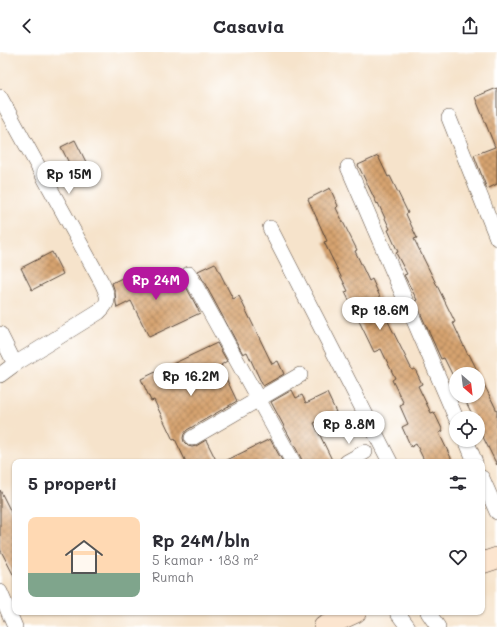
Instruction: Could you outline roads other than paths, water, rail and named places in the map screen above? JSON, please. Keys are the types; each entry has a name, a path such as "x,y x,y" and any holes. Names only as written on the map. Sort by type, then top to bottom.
{"street":[{"path":"0,97 108,296 106,305 99,312 15,364 0,376"},
{"path":"449,118 497,238"},
{"path":"348,167 453,411"},
{"path":"270,228 388,459"},
{"path":"189,274 291,459"},
{"path":"0,334 15,364"},
{"path":"192,438 300,375"},
{"path":"469,447 474,459"},
{"path":"352,459 365,452"},
{"path":"485,485 497,512"},
{"path":"485,562 497,558"},
{"path":"0,592 15,627"},
{"path":"324,627 350,615"},
{"path":"399,615 408,627"},
{"path":"430,615 438,627"}]}
